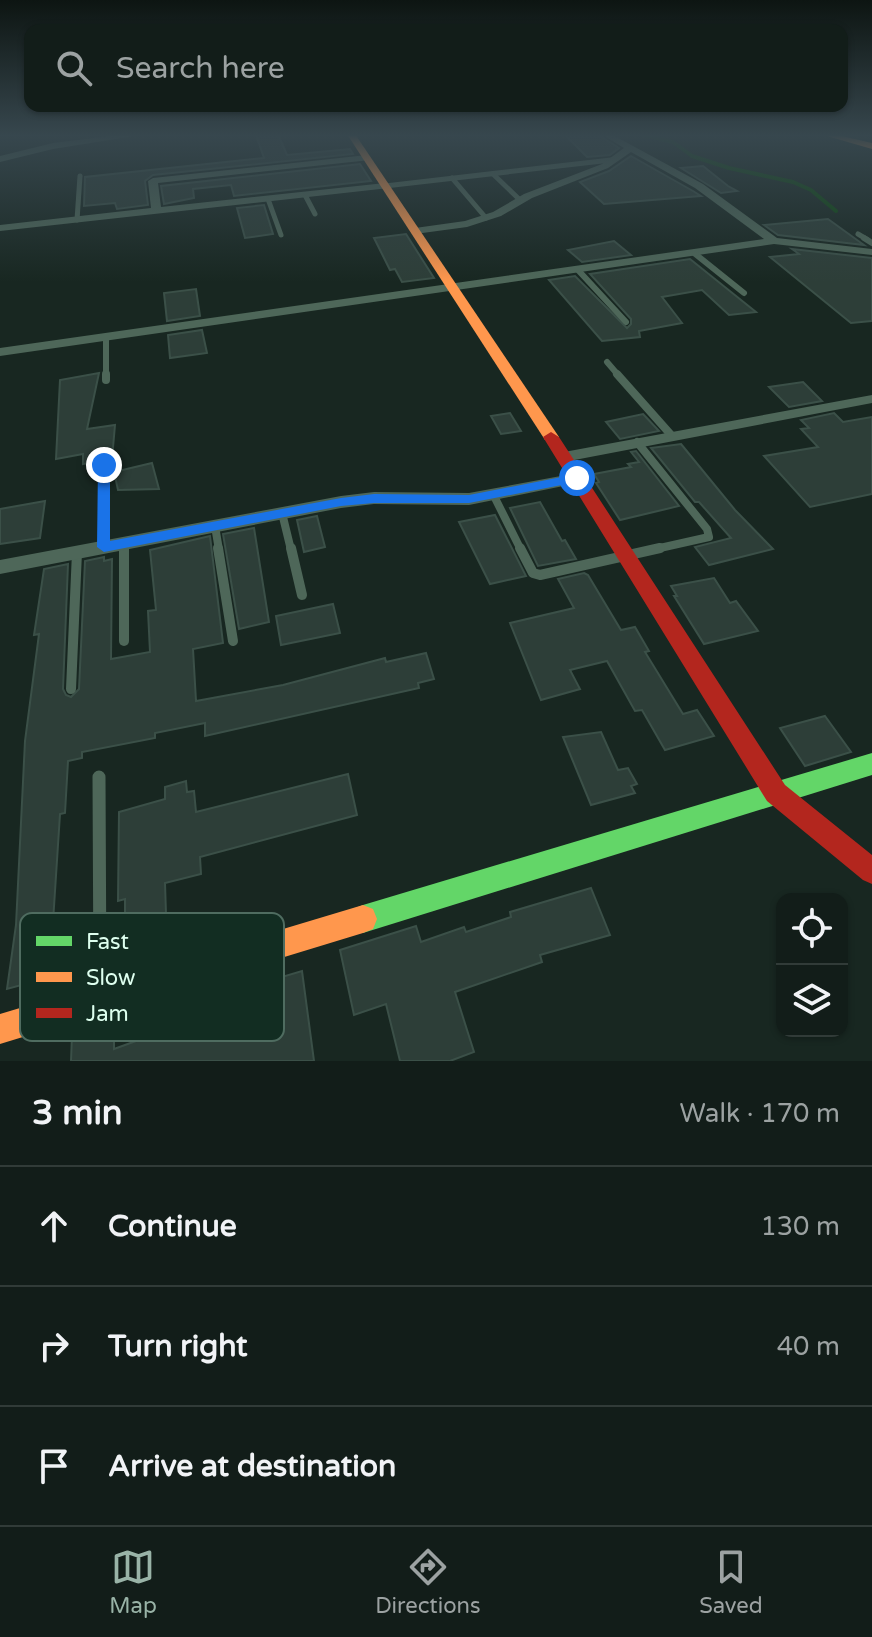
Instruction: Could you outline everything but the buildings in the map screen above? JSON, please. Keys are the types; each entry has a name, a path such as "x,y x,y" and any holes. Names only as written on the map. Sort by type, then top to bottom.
{"street":[{"path":"153,184 156,211"},
{"path":"415,231 467,224 486,218 558,184"},
{"path":"695,184 774,241"},
{"path":"0,228 385,186 564,457 776,793 872,871"},
{"path":"0,352 774,241 872,252"},
{"path":"564,457 872,399"},
{"path":"0,567 374,498 445,500 577,478"},
{"path":"284,942 872,764"},
{"path":"0,1029 20,1023"}],"lane":[{"path":"77,220 79,184"},
{"path":"385,186 406,184"},
{"path":"457,184 486,218"},
{"path":"503,184 520,200"},
{"path":"305,195 315,214"},
{"path":"268,199 281,235"},
{"path":"858,234 872,243"},
{"path":"694,253 744,293"},
{"path":"578,270 626,322"},
{"path":"106,338 106,380"},
{"path":"607,362 672,436"},
{"path":"493,494 533,573 540,575 709,537 707,529 637,442"},
{"path":"104,465 104,547"},
{"path":"282,513 302,595"},
{"path":"215,526 233,641"},
{"path":"124,543 124,641"},
{"path":"71,689 77,552"},
{"path":"99,777 100,913"}],"waterway":[{"path":"796,184 811,190 836,211"}],"traffic: fast":[{"path":"363,919 872,764"}],"traffic: slow":[{"path":"384,184 551,437"},
{"path":"284,943 363,919"},
{"path":"0,1029 20,1023"}],"traffic: jam":[{"path":"551,437 776,793 872,871"}],"route":[{"path":"104,465 104,547 341,502 374,498 469,499 577,478"}]}
